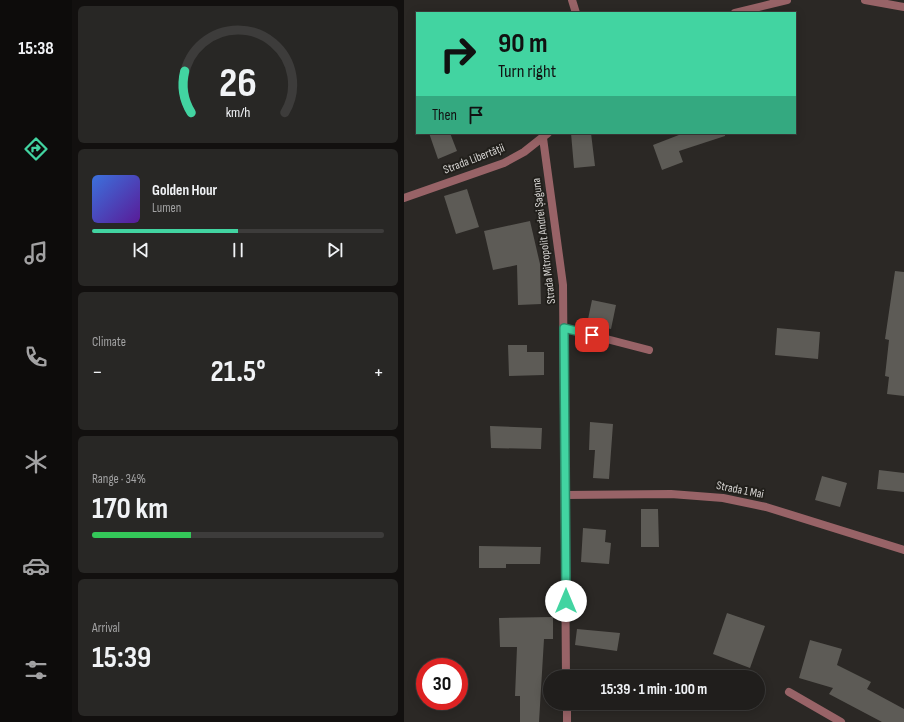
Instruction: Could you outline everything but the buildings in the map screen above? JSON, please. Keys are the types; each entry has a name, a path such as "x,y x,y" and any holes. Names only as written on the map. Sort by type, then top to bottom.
{"street":[{"path":"572,0 576,12"},
{"path":"738,12 787,0"},
{"path":"865,0 904,7"},
{"name":"Strada Libertății","path":"404,198 504,162 524,152 546,135"},
{"name":"Strada Mitropolit Andrei Șaguna","path":"546,135 563,286 566,670"},
{"path":"564,328 649,350"},
{"name":"Strada 1 Mai","path":"565,495 671,494 723,498 766,507 904,550"},
{"path":"789,692 841,722"},
{"path":"567,710 567,722"}],"route":[{"path":"566,601 564,328 592,335"}]}
